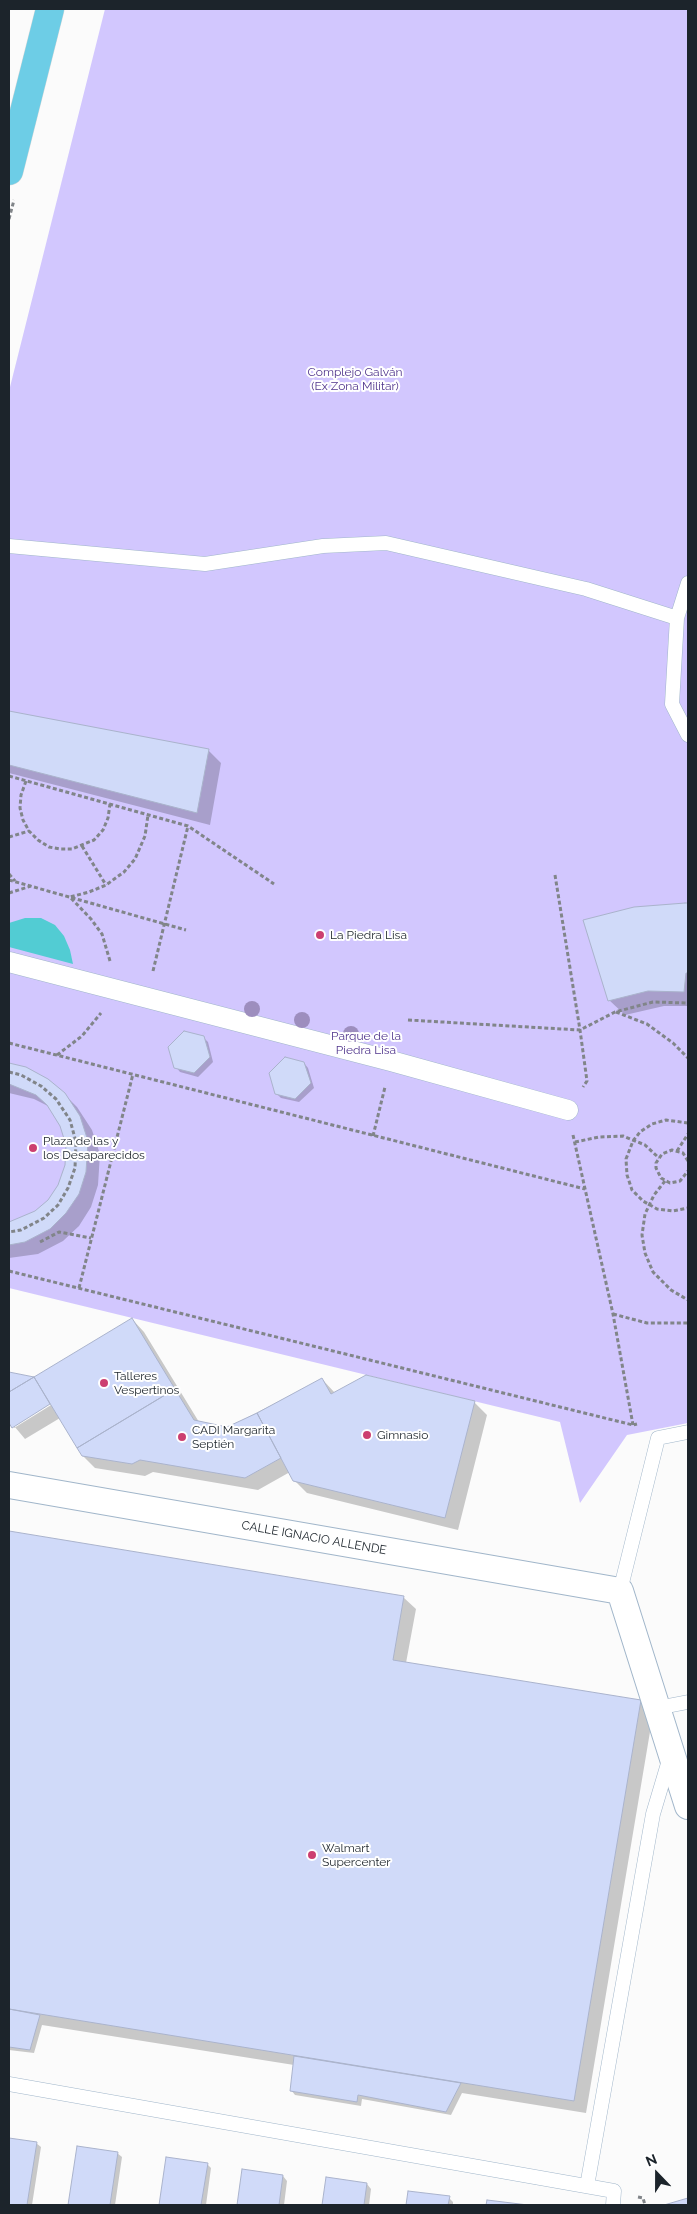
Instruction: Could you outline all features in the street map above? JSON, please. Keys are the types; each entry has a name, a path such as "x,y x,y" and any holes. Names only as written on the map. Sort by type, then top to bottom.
{"main road":[{"path":"9,171 50,9"}],"street":[{"path":"9,962 391,1061 568,1110"},
{"name":"CALLE IGNACIO ALLENDE","path":"9,1485 620,1591"},
{"path":"620,1591 688,1806"}],"lane":[{"path":"9,546 205,564 323,546 386,543 586,589 677,618"},
{"path":"688,583 677,618 672,704 688,735"},
{"path":"620,1591 658,1438 688,1432"},
{"path":"657,1708 688,1702"},
{"path":"587,2186 653,1814 671,1752"},
{"path":"9,2084 614,2191 613,2205"}],"path":[{"path":"9,776 188,826 274,884"},
{"path":"26,781 20,808 23,820 28,831 38,840 49,846 60,849 82,846 94,840 103,830 108,818 110,804"},
{"path":"70,897 106,885 124,872 135,859 145,836 148,814"},
{"path":"147,999 188,826"},
{"path":"9,838 28,831"},
{"path":"82,846 106,885"},
{"path":"9,874 15,882"},
{"path":"554,875 587,1081 568,1110 613,1314 633,1425"},
{"path":"9,880 186,930"},
{"path":"9,893 32,886"},
{"path":"408,1020 580,1030 615,1012 653,1002 688,1003"},
{"path":"615,1012 647,1024 674,1043 688,1058"},
{"path":"9,1043 585,1189"},
{"path":"373,1136 391,1061"},
{"path":"9,1072 41,1086 56,1099 70,1120 76,1142 75,1168 68,1188 58,1205 44,1218 21,1230 9,1232"},
{"path":"79,1288 133,1074"},
{"path":"688,1123 666,1120 652,1124 640,1132 633,1141 626,1159 627,1175 632,1190 643,1201 657,1209 673,1211 688,1208"},
{"path":"678,1151 688,1134"},
{"path":"575,1142 599,1136 623,1136 645,1145 659,1158"},
{"path":"688,1161 683,1153 667,1151 659,1158 656,1168 665,1181 675,1183 684,1178 688,1173"},
{"path":"665,1181 654,1195 645,1214 642,1235 645,1253 653,1272 671,1290 688,1300"},
{"path":"40,1242 59,1232 91,1238"},
{"path":"9,1271 633,1425 642,1432 658,1438"},
{"path":"613,1314 647,1323 688,1323"}],"green space":[{"path":"105,9 688,9 688,1423 627,1435 580,1503 560,1422 9,1288 9,391"}],"water":[{"path":"25,918 41,918 55,925 64,936 73,964 9,947 9,923"}],"building":[{"path":"9,711 209,749 197,813 9,765"},
{"path":"688,903 688,973 686,973 684,992 648,991 608,1001 583,920 634,907"},
{"path":"184,1031 204,1036 210,1057 194,1073 174,1068 168,1047"},
{"path":"285,1057 304,1062 311,1083 295,1099 275,1094 269,1073"},
{"path":"9,1063 26,1067 48,1079 65,1093 80,1116 88,1141 86,1172 79,1194 66,1213 50,1229 25,1242 9,1245 9,1222 35,1211 48,1200 58,1185 65,1165 66,1145 60,1126 47,1105 36,1095 9,1084"},
{"name":"Talleres Vespertinos","path":"132,1318 175,1389 77,1448 34,1377"},
{"path":"9,1372 34,1377 9,1392"},
{"name":"Gimnasio","path":"366,1375 475,1401 445,1518 293,1481 257,1413 322,1378 331,1394"},
{"path":"34,1377 50,1404 12,1428 9,1423 9,1392"},
{"name":"CADI Margarita Septién","path":"175,1389 194,1420 227,1427 257,1413 281,1458 245,1478 140,1460 132,1464 82,1456 77,1448"},
{"name":"Walmart Supercenter","path":"9,1531 404,1596 393,1660 641,1700 574,2101 9,2009"},
{"path":"9,2009 40,2015 30,2050 9,2047"},
{"path":"294,2056 461,2083 446,2112 358,2095 357,2102 290,2091"},
{"path":"9,2138 37,2142 27,2205 9,2205"},
{"path":"77,2146 118,2152 110,2205 68,2205"},
{"path":"166,2157 208,2163 201,2205 159,2205"},
{"path":"242,2169 283,2175 279,2205 237,2205"},
{"path":"326,2177 367,2183 364,2205 322,2205"},
{"path":"408,2191 450,2196 448,2205 406,2205"},
{"path":"688,2198 688,2205 664,2205"},
{"path":"487,2200 528,2205 486,2205"}],"place":[{"name":"La Piedra Lisa","path":"320,935"},
{"name":"Plaza de las y los Desaparecidos","path":"33,1148"},
{"name":"Talleres Vespertinos","path":"104,1383"},
{"name":"Gimnasio","path":"367,1435"},
{"name":"CADI Margarita Septién","path":"182,1437"},
{"name":"Walmart Supercenter","path":"312,1855"}],"park label":[{"name":"Complejo Galván (Ex Zona Militar)","path":"355,379"},
{"name":"Parque de la Piedra Lisa","path":"366,1043"}]}
